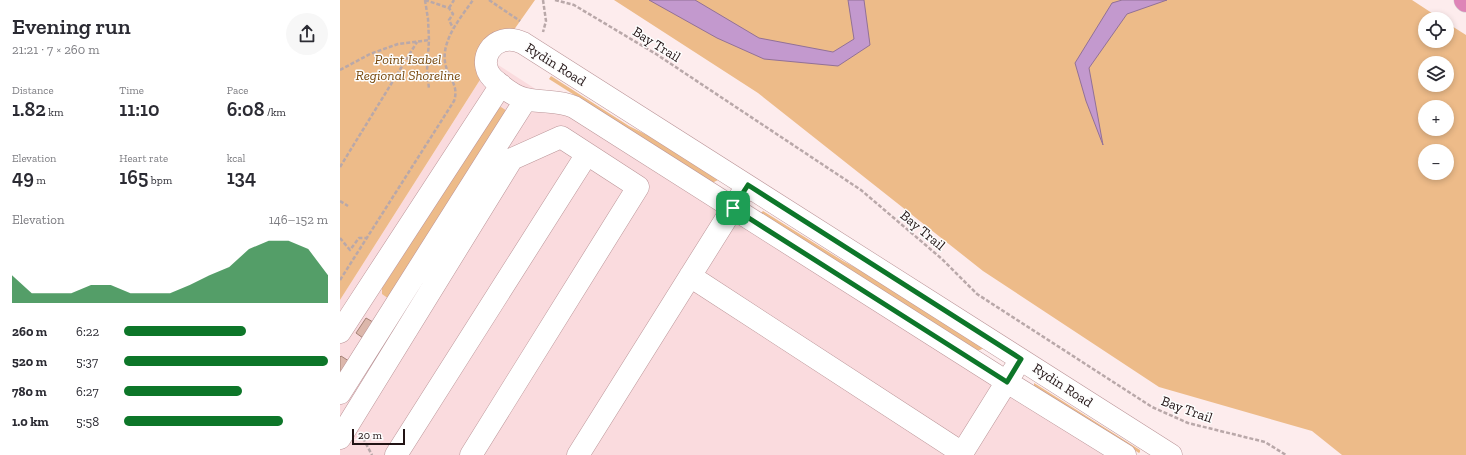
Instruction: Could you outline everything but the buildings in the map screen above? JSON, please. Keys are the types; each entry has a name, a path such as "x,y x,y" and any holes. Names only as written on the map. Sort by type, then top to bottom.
{"street":[{"name":"Rydin Road","path":"1125,455 1007,382 574,107 566,103 526,99 515,95 493,79 488,72 486,63 492,46 500,41 509,39 519,41 1021,359 1161,453"},
{"path":"340,332 501,85"},
{"path":"340,393 526,99"},
{"path":"340,438 512,159 561,137 638,187 471,455"},
{"path":"396,455 587,154"},
{"path":"578,455 748,185"},
{"path":"690,276 961,454 1021,359"},
{"path":"365,294 392,310"}],"path":[{"path":"429,88 427,70 429,40 425,0 449,8 453,14 449,20 453,28"},
{"path":"449,8 454,0"},
{"path":"340,280 454,101 456,93 455,86 448,72 445,57 447,42 453,28 473,0"},
{"path":"489,0 524,23"},
{"path":"537,31 543,35 546,21 543,0"},
{"name":"Bay Trail","path":"555,0 574,5 656,54 861,190 942,259 978,294 1152,406 1188,423 1266,442 1286,455"},
{"path":"340,70 370,54 398,44 429,40"},
{"path":"340,167 417,42"},
{"path":"340,201 348,206"},
{"path":"340,238 350,250 359,238 367,238"}],"shaded area":[{"path":"649,0 695,0 759,38 833,52 854,39 848,0 864,0 870,45 838,66 764,59 717,38"},
{"path":"1122,0 1167,0 1127,14 1089,68 1103,145 1086,101 1075,63 1112,3"},
{"path":"492,61 1103,455 340,455 340,300"}],"green space":[{"name":"Point Isabel Regional Shoreline","path":"340,0 535,0 492,61 340,300"},
{"path":"614,0 1412,0 1430,12 1418,12 1418,48 1454,48 1454,27 1466,35 1466,455 1342,455 1312,431 1159,387 983,271 758,93"},
{"path":"551,76 629,126 675,149 718,180 712,182 549,79"},
{"path":"501,107 507,111 389,299 382,294 382,288 498,108"},
{"path":"763,211 843,261 877,279 984,348 977,350 761,213"},
{"path":"1034,383 1140,450 1140,452 1139,453 1034,386"}],"route":[{"path":"748,185 1021,359 1007,382 733,208 748,185"}]}
